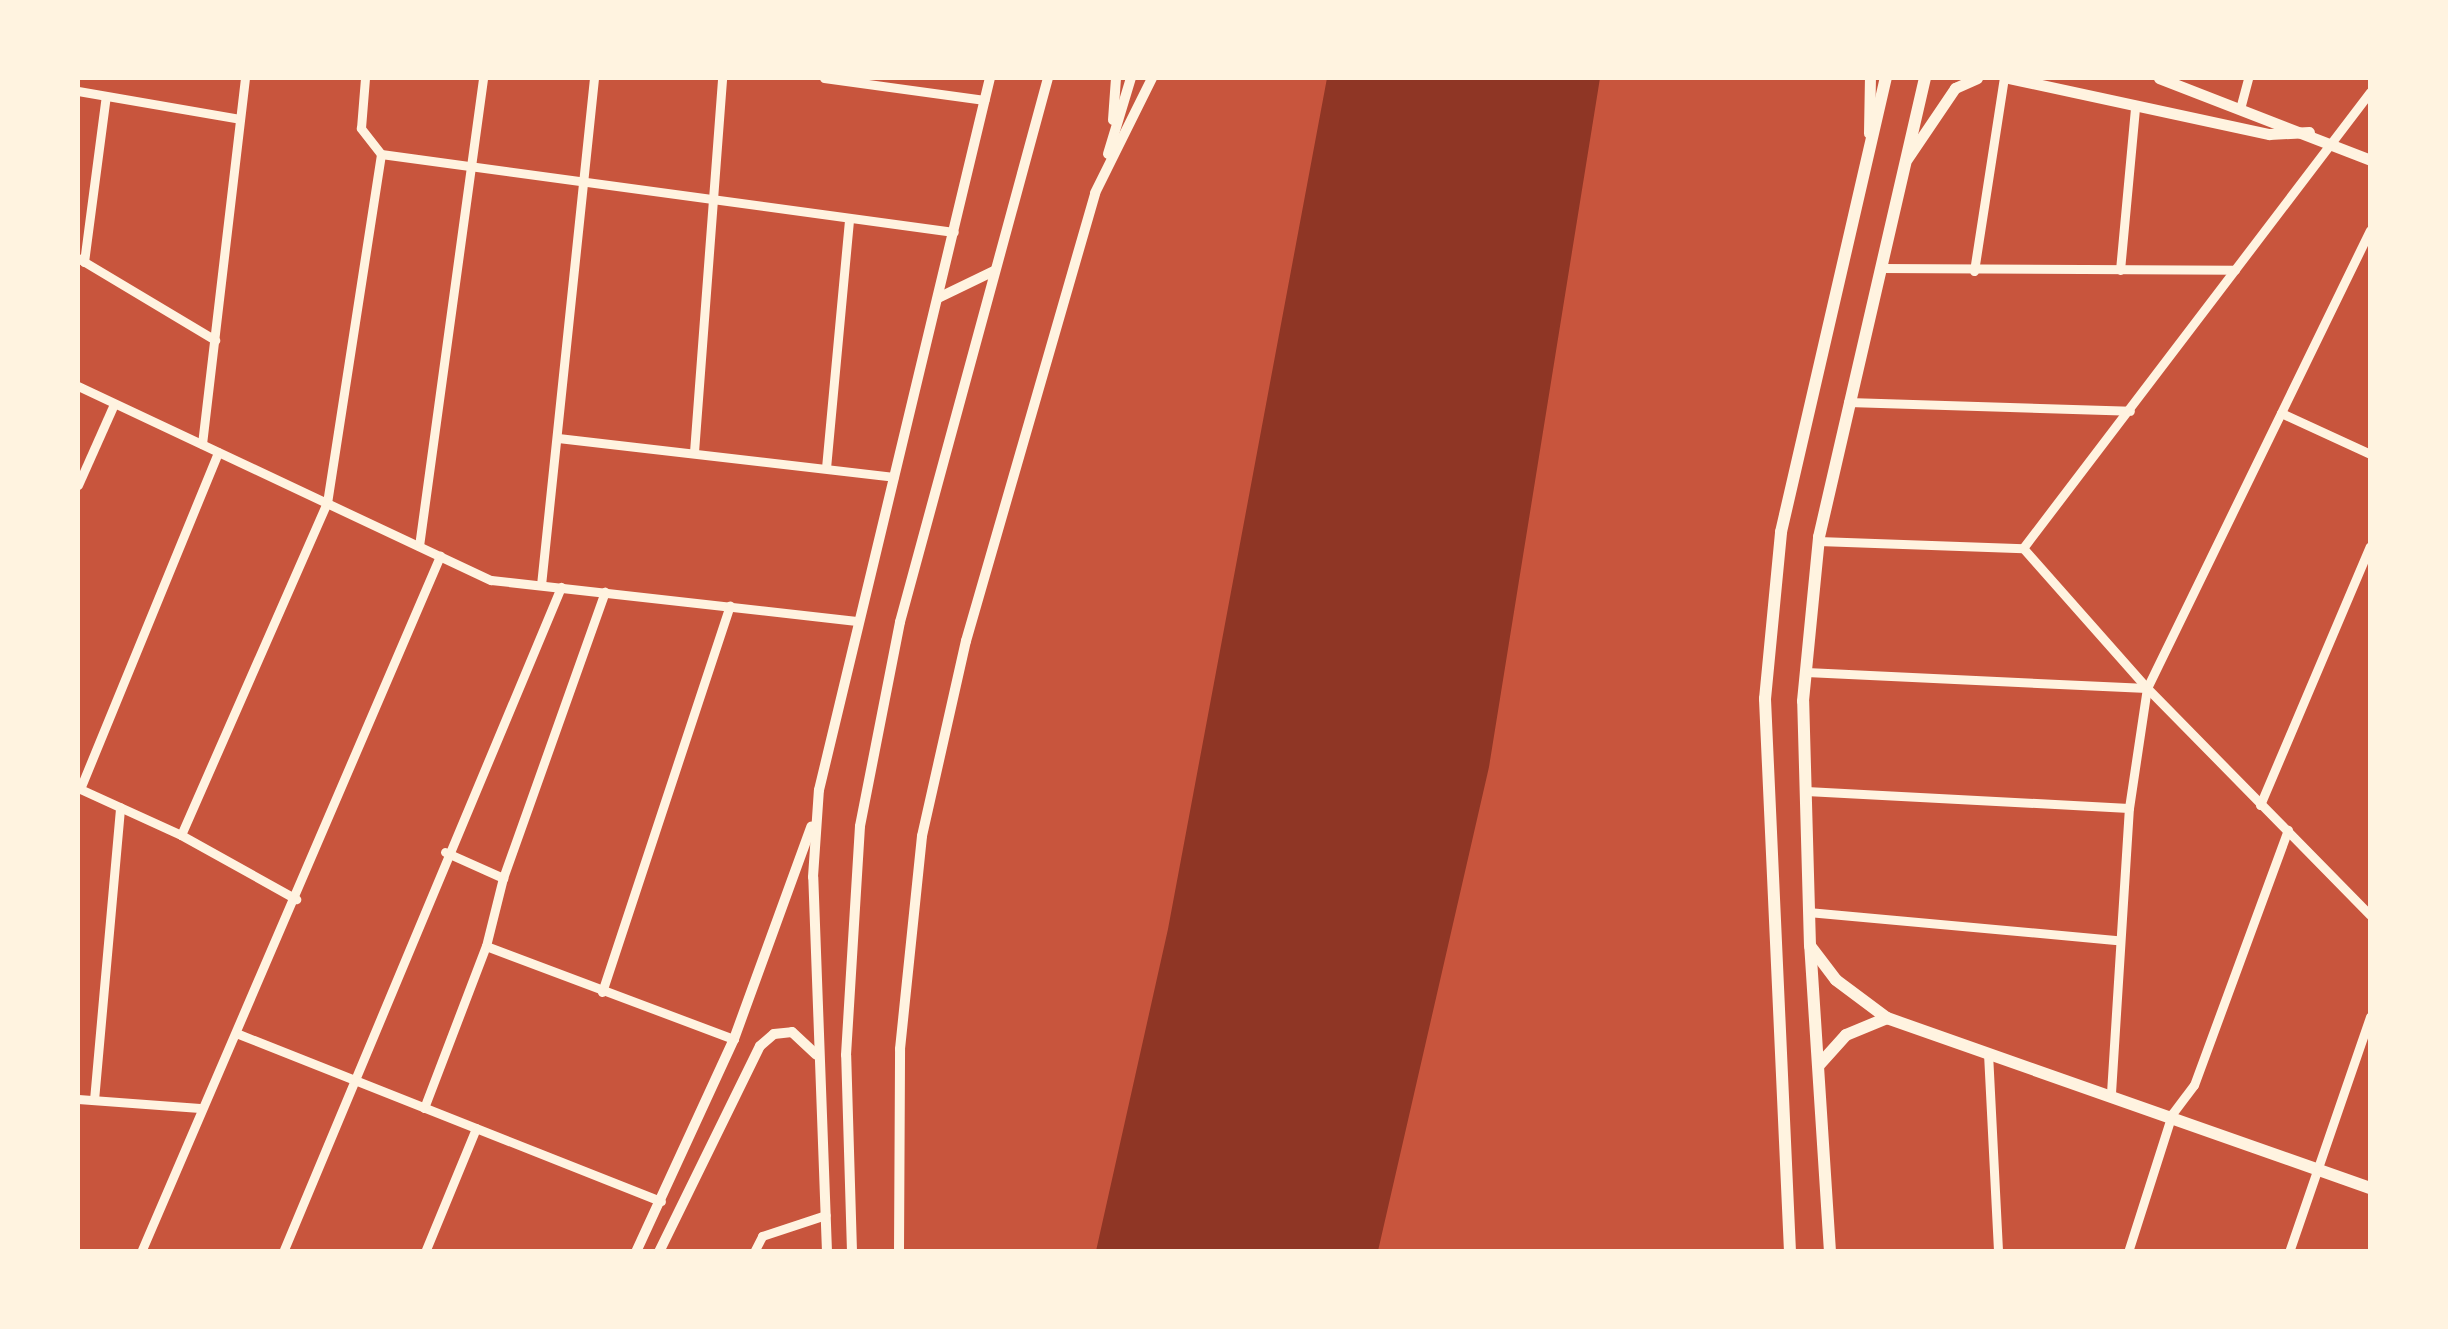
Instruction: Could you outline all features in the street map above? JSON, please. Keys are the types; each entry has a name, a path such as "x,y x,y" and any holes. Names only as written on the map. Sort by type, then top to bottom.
{"main road":[{"path":"1869,143 1870,78"},
{"path":"1790,1252 1764,699 1781,532 1886,78"},
{"path":"1830,1252 1808,912 1806,672 1818,541 1925,78"},
{"path":"1902,167 1955,88 1977,78"},
{"path":"2006,78 2269,134 2309,132"},
{"path":"2158,78 2241,105 2331,140 2370,160"},
{"path":"1810,946 1836,980 1887,1018 2172,1114 2370,1188"},
{"path":"1819,1065 1846,1035 1887,1018"}],"street":[{"path":"202,444 245,78"},
{"path":"365,78 360,128 381,154 585,185 954,232"},
{"path":"419,546 476,167 484,78"},
{"path":"541,585 594,78"},
{"path":"694,452 722,78"},
{"path":"825,78 986,100"},
{"path":"636,1252 734,1039 816,813 990,78"},
{"path":"852,1252 846,1166 850,941 860,826 900,622 1048,78"},
{"path":"1096,194 1113,124 1116,78"},
{"path":"899,1252 900,1049 922,836 966,641 1131,78"},
{"path":"1096,194 1152,78"},
{"path":"1974,271 2006,78"},
{"path":"2241,105 2248,78"},
{"path":"78,91 240,119"},
{"path":"2023,548 2370,92"},
{"path":"106,96 81,260 215,340"},
{"path":"2120,270 2135,107"},
{"path":"182,835 327,503 381,154"},
{"path":"826,468 849,220"},
{"path":"2111,1093 2129,808 2147,688 2370,230"},
{"path":"1881,268 2235,270"},
{"path":"938,298 994,271"},
{"path":"78,386 491,580 859,621"},
{"path":"1848,402 2130,411"},
{"path":"78,485 114,404"},
{"path":"2281,413 2370,454"},
{"path":"558,438 894,477"},
{"path":"218,452 79,788 182,835 296,899"},
{"path":"1818,541 2023,548 2147,688 2370,915"},
{"path":"2260,805 2370,546"},
{"path":"141,1252 200,1108 296,899 440,556"},
{"path":"283,1252 445,852 560,587"},
{"path":"424,1108 486,946 503,878 605,592"},
{"path":"602,992 730,606"},
{"path":"1806,672 2147,688"},
{"path":"1806,792 2129,808"},
{"path":"94,1100 120,807"},
{"path":"816,813 817,1056 827,1252"},
{"path":"2128,1252 2172,1114 2194,1085 2288,830"},
{"path":"445,852 503,878"},
{"path":"1808,912 2118,940"},
{"path":"486,946 734,1039"},
{"path":"2289,1252 2370,1017"},
{"path":"236,1032 660,1200"},
{"path":"658,1252 760,1046 792,1032 817,1056"},
{"path":"1988,1053 1998,1252"},
{"path":"78,1099 200,1108"},
{"path":"425,1252 476,1128"},
{"path":"822,1167 846,1166"},
{"path":"754,1252 762,1236 826,1216"}],"shaded area":[{"path":"1327,78 1600,78 1489,767 1378,1251 1096,1251 1168,929"}]}
